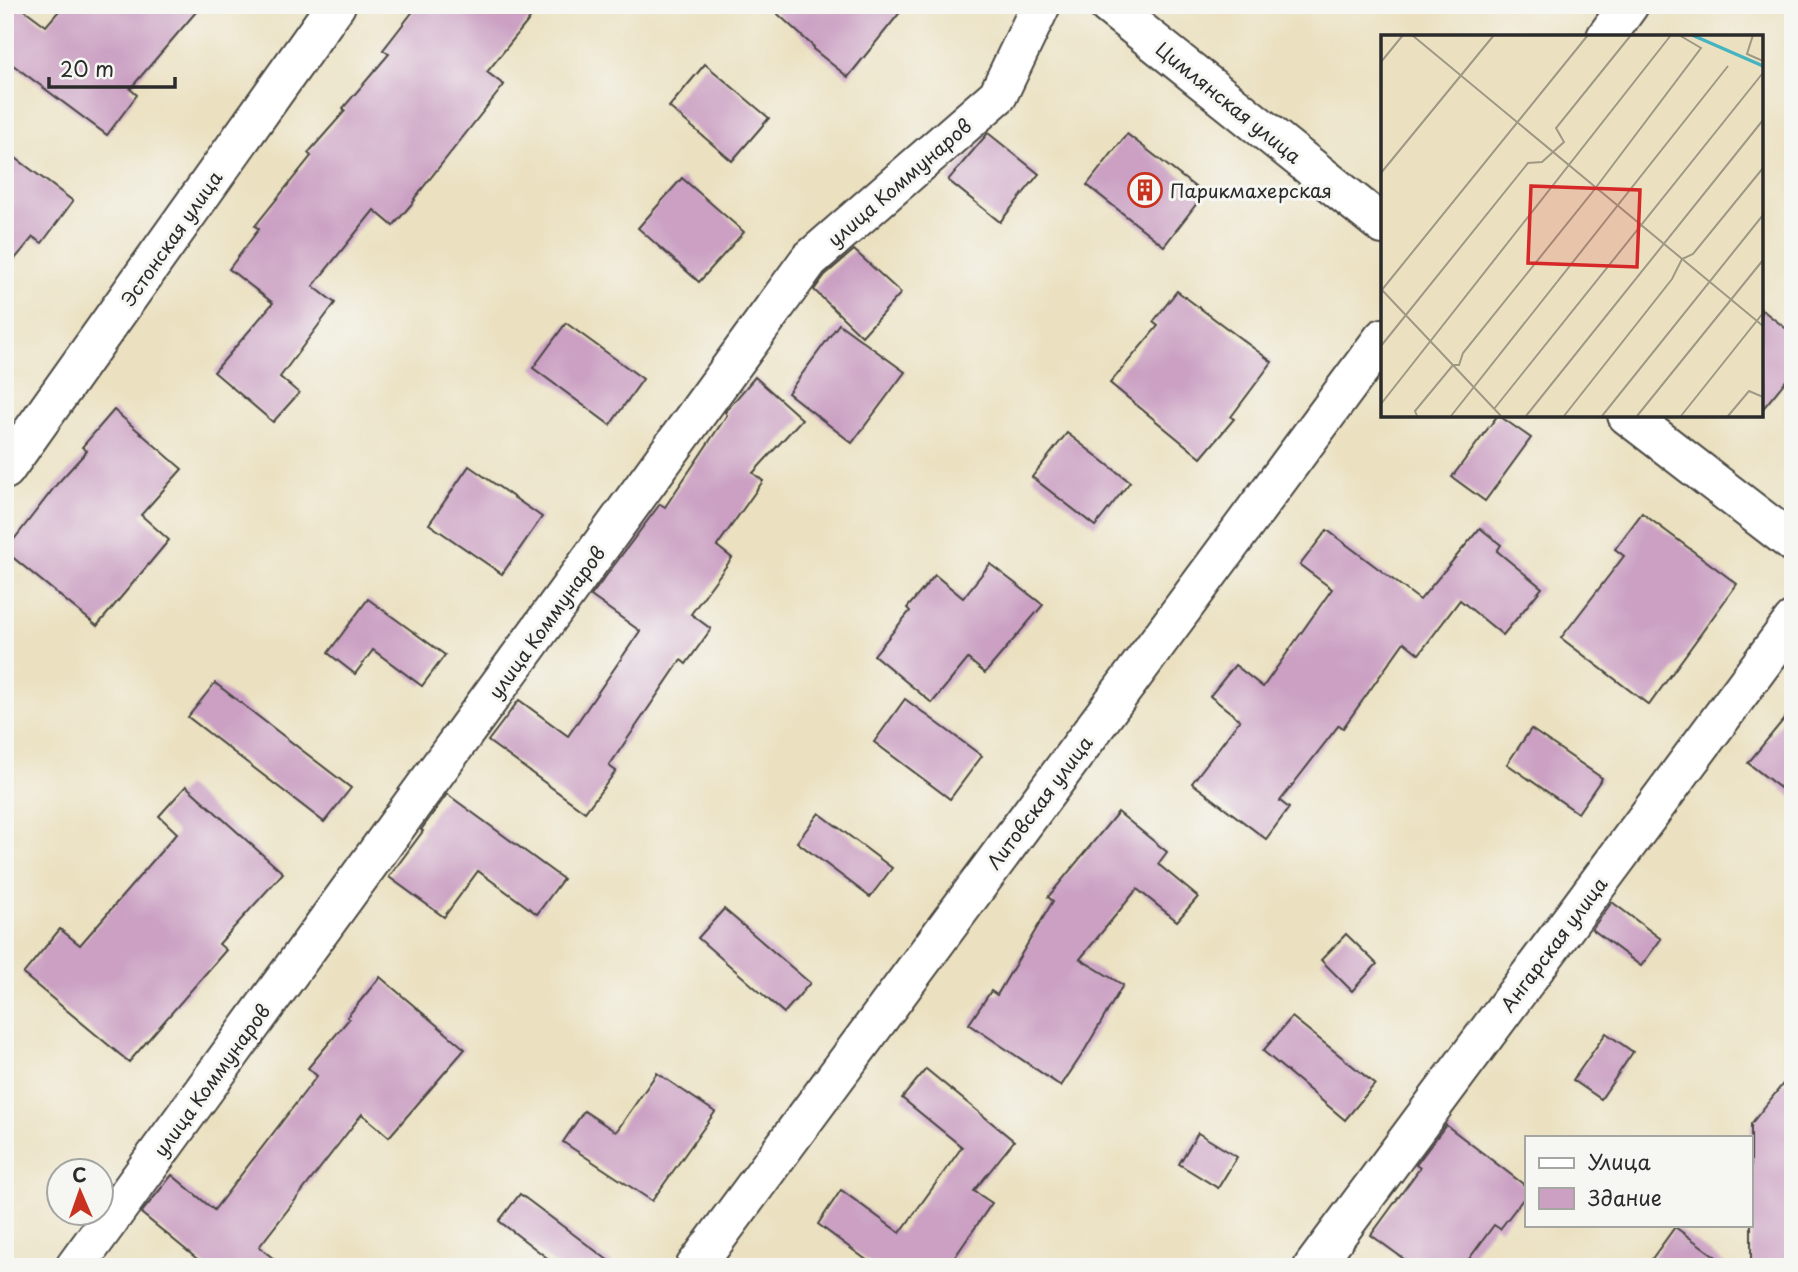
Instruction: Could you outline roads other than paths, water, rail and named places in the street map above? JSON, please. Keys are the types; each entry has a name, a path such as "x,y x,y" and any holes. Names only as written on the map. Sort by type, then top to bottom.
{"street":[{"name":"Эстонская улица","path":"5,470 336,5"},
{"name":"улица Коммунаров","path":"75,1267 809,260 998,95 1041,5"},
{"name":"Цимлянская улица","path":"1108,5 1381,223"},
{"path":"1607,35 1629,5"},
{"name":"Литовская улица","path":"695,1267 1381,341"},
{"path":"1628,416 1793,543"},
{"name":"Ангарская улица","path":"1312,1267 1793,621"}],"place":[{"name":"Парикмахерская","path":"1145,190"}]}
